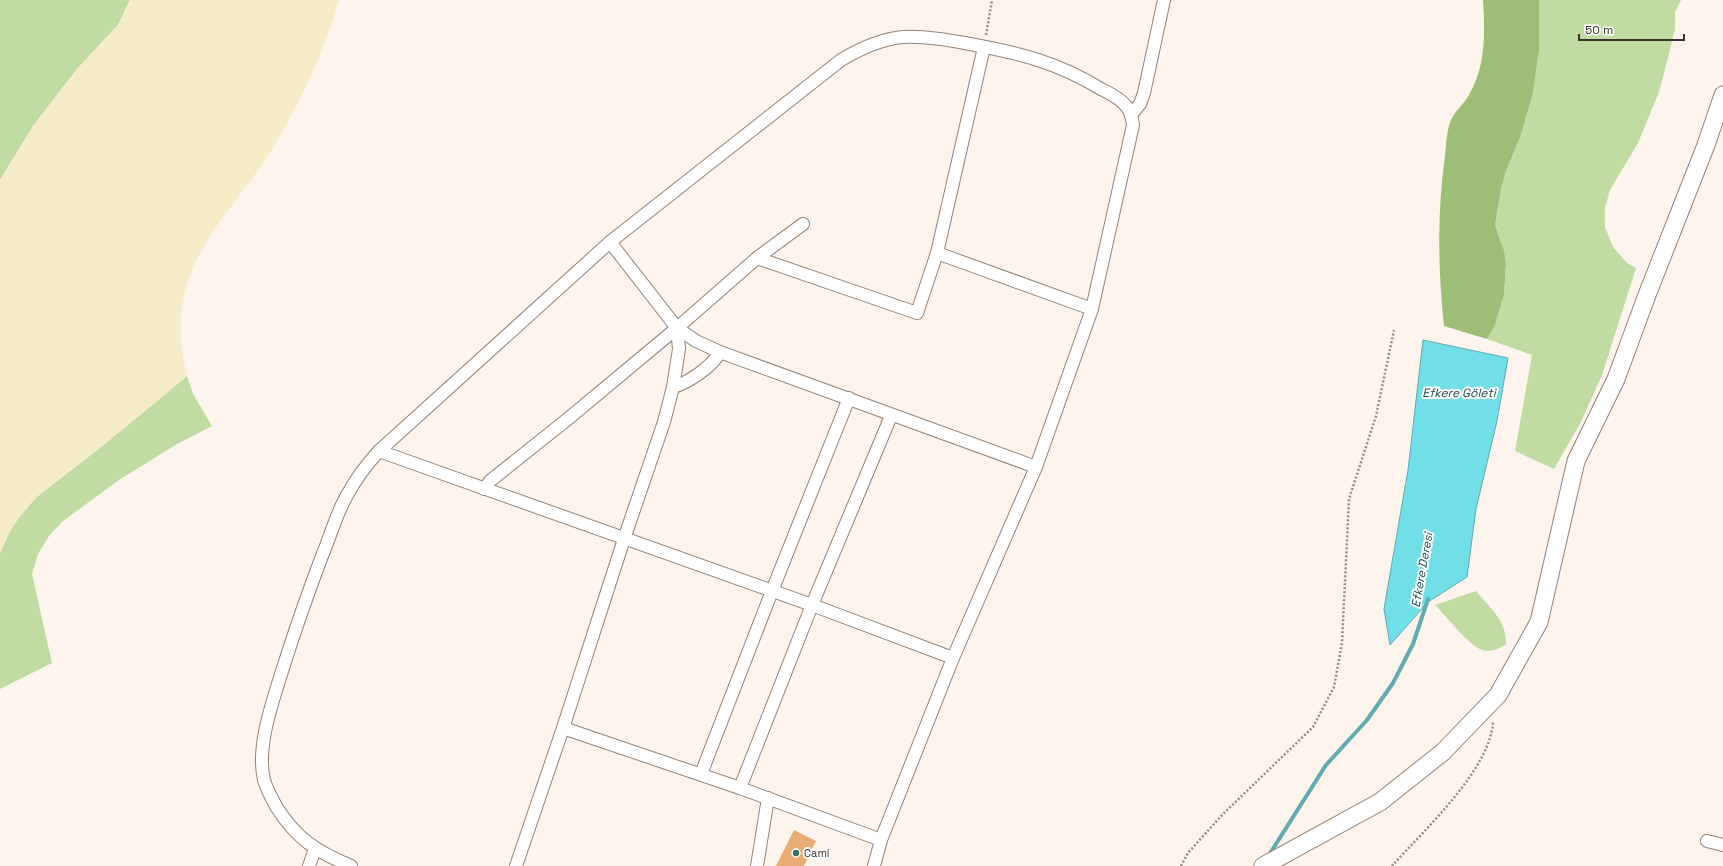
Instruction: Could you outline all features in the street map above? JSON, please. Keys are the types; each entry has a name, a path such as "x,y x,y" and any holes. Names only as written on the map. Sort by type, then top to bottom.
{"street":[{"path":"1131,115 1140,104 1144,93 1164,0"},
{"path":"352,866 329,857 315,849 300,837 287,823 272,800 264,781 262,754 272,704 301,611 336,520 345,499 361,471 379,451 610,242 841,60 855,51 871,44 886,40 928,37 984,47 1037,59 1076,75 1126,105 1131,115 1133,125 1092,309 1036,467 953,658 881,840 874,866"},
{"path":"757,258 917,314 937,253 984,47"},
{"path":"1263,866 1380,802 1443,752 1498,695 1539,622 1576,461 1616,379 1647,294 1706,146 1723,95"},
{"path":"484,489 490,481 569,418 677,328 757,258 803,224"},
{"path":"610,242 677,328 696,341 720,352 849,398 891,416 1036,467"},
{"path":"937,253 1092,309"},
{"path":"516,866 664,422 673,387 678,349 677,328"},
{"path":"673,387 682,384 716,360 720,352"},
{"path":"701,774 849,398"},
{"path":"740,788 812,605 891,416"},
{"path":"379,451 812,605 953,658"},
{"path":"563,728 701,774 881,840"},
{"path":"757,866 768,798"},
{"path":"1707,842 1723,845"},
{"path":"309,866 315,849"}],"path":[{"path":"984,47 992,0"},
{"path":"1181,866 1188,853 1222,815 1312,727 1334,687 1342,642 1349,499 1376,416 1394,330"},
{"path":"1392,866 1450,803 1479,763 1489,744 1493,723 1492,702"}],"green space":[{"path":"0,0 130,0 118,25 77,69 33,126 0,180"},
{"path":"1483,0 1539,0 1539,50 1533,93 1521,135 1506,171 1501,189 1495,225 1504,251 1506,265 1504,295 1495,325 1487,339 1444,326 1440,283 1439,241 1442,177 1448,132 1451,120 1469,95 1479,72 1484,36"},
{"path":"1539,0 1681,0 1675,12 1675,29 1659,92 1638,143 1610,190 1605,208 1605,227 1613,247 1627,263 1636,268 1602,375 1581,422 1554,469 1515,451 1532,355 1487,339 1495,325 1504,295 1506,265 1500,238 1495,225 1501,189 1506,171 1521,135 1533,93 1539,50"},
{"path":"187,376 193,394 212,426 177,444 119,480 63,521 49,536 38,554 32,574 52,663 0,689 0,553 13,525 35,498 100,448"},
{"path":"1476,591 1497,615 1504,628 1506,644 1500,648 1487,651 1475,646 1435,605"}],"sand":[{"path":"130,0 339,0 320,55 287,124 257,171 219,223 203,248 190,275 182,304 181,337 187,376 55,482 29,505 18,519 0,553 0,180 33,126 77,69 118,25"}],"water":[{"name":"Efkere Göleti","path":"1423,340 1508,358 1497,421 1476,509 1467,577 1428,602 1390,645 1384,609 1408,470"}],"building":[{"name":"Cami","path":"794,830 816,841 804,866 776,866"}],"waterway":[{"name":"Efkere Deresi","path":"1269,855 1326,765 1367,720 1393,683 1413,644 1428,599"}],"place":[{"name":"Cami","path":"796,853"}]}
